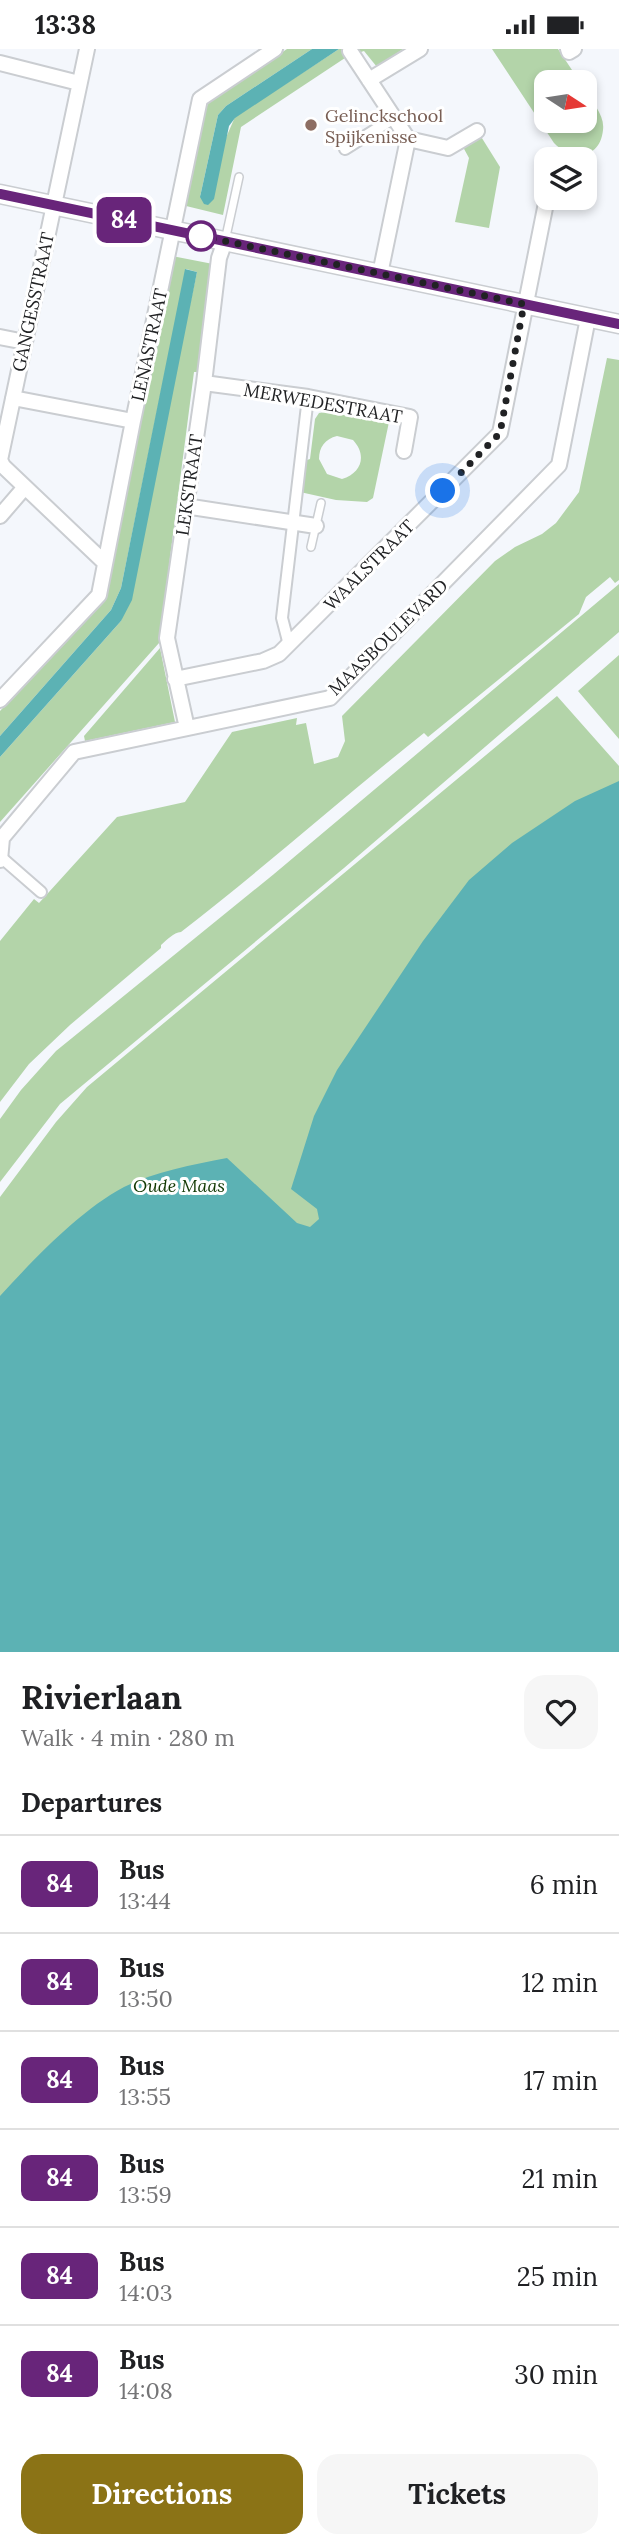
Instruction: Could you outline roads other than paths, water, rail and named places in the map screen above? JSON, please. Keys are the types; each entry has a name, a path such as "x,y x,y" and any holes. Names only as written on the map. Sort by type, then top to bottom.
{"street":[{"name":"GANGESSTRAAT","path":"86,49 0,460 3,466 105,562"},
{"name":"LENASTRAAT","path":"13,398 133,421 200,99 275,49"},
{"path":"369,80 420,49"},
{"path":"350,51 408,139 380,274"},
{"path":"0,63 79,83"},
{"path":"345,149 394,117"},
{"path":"408,139 448,148 477,131"},
{"path":"0,194 619,324"},
{"name":"WAALSTRAAT","path":"176,679 263,661 279,654 500,433 544,210"},
{"name":"LEKSTRAAT","path":"187,728 167,638 219,258 225,241"},
{"name":"MAASBOULEVARD","path":"41,892 1,859 2,838 74,752 330,698 535,492 559,465 588,318"},
{"path":"0,337 25,342"},
{"name":"MERWEDESTRAAT","path":"204,383 308,397 410,417 404,451"},
{"path":"289,645 282,618 308,397"},
{"path":"0,700 99,595 133,421"},
{"path":"0,516 25,487"},
{"path":"185,506 316,526"}],"lane":[{"path":"225,241 239,177"},
{"path":"311,547 321,503"}],"water":[{"path":"312,49 339,49 235,118 229,126 214,199 208,205 204,204 200,197 218,115 226,106"},
{"path":"185,269 197,272 132,600 121,621 0,757 0,736 111,610 121,588"},
{"path":"619,781 619,1652 0,1652 0,1296 58,1237 107,1197 136,1181 187,1166 227,1158 297,1223 310,1227 319,1219 317,1209 291,1189 314,1116 337,1070 423,941 469,880 512,843 575,801"}],"place":[{"name":"Gelinckschool Spijkenisse","path":"311,125"}],"park label":[{"name":"Oude Maas","path":"179,1185"}]}
